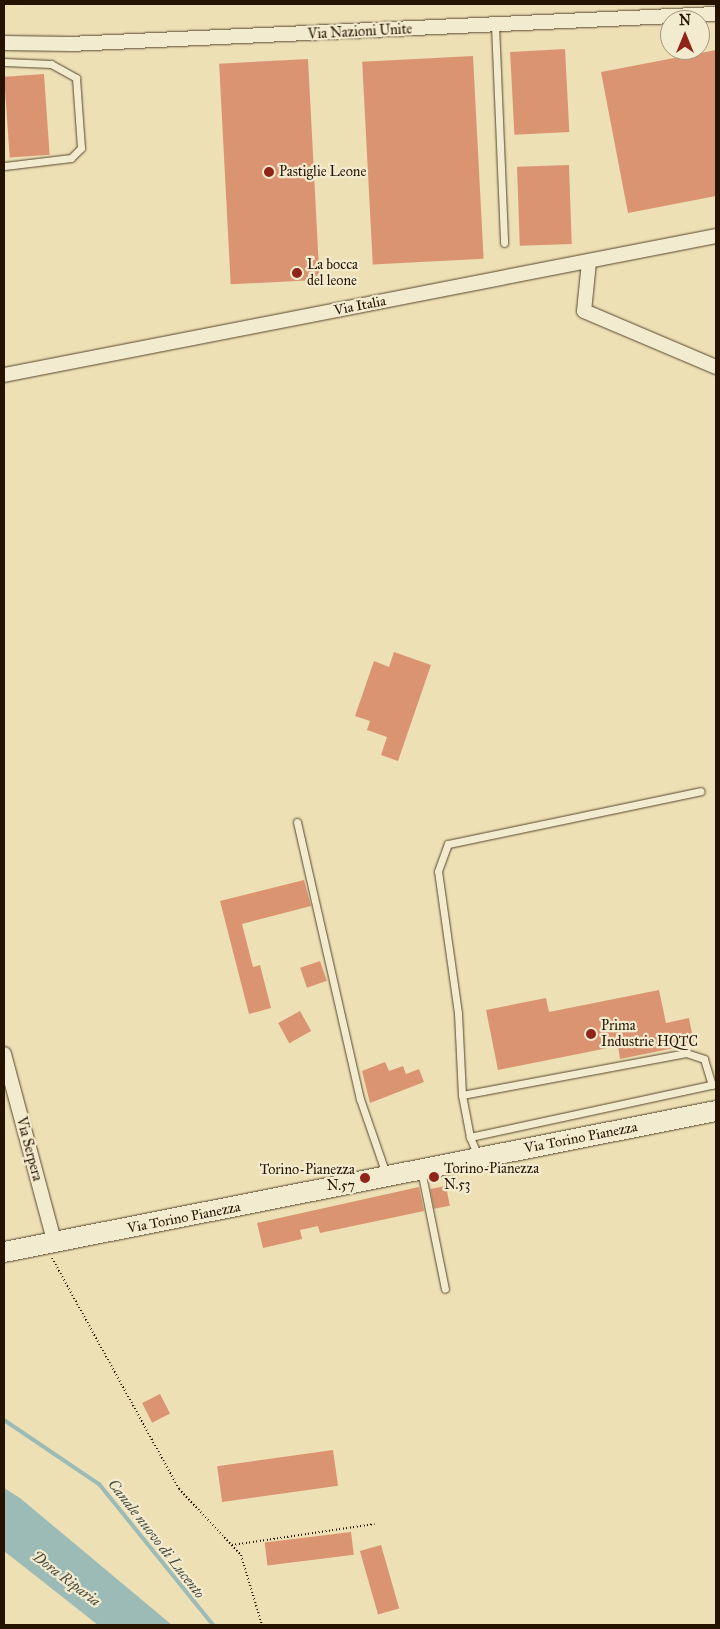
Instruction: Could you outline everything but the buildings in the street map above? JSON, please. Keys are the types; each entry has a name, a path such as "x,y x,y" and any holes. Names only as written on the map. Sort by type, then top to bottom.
{"main road":[{"name":"Via Torino Pianezza","path":"4,1252 50,1245 716,1111"}],"street":[{"name":"Via Nazioni Unite","path":"4,43 70,44 716,14"},
{"name":"Via Italia","path":"4,375 716,236"},
{"path":"589,262 584,311 716,367"},
{"name":"Via Serpera","path":"4,1054 50,1245"}],"lane":[{"path":"494,25 504,243"},
{"path":"4,62 50,64 76,78 80,148 71,158 4,166"},
{"path":"479,1159 470,1137 462,1095 458,1013 438,871 448,844 700,791"},
{"path":"297,822 360,1099 387,1177"},
{"path":"462,1095 686,1053 704,1059 714,1084 470,1137"},
{"path":"421,1170 445,1289"}],"path":[{"path":"50,1245 85,1324 179,1489 241,1556 262,1625"},
{"path":"232,1545 374,1524"}],"water":[{"name":"Dora Riparia","path":"4,1488 20,1498 172,1625 98,1625 4,1551"}],"waterway":[{"name":"Canale nuovo di Lucento","path":"4,1420 99,1484 213,1625"}],"place":[{"name":"Pastiglie Leone","path":"269,172"},
{"name":"La bocca del leone","path":"297,273"},
{"name":"Prima Industrie HQTC","path":"591,1034"},
{"name":"Torino-Pianezza N.53","path":"434,1177"},
{"name":"Torino-Pianezza N.57","path":"365,1178"}]}
